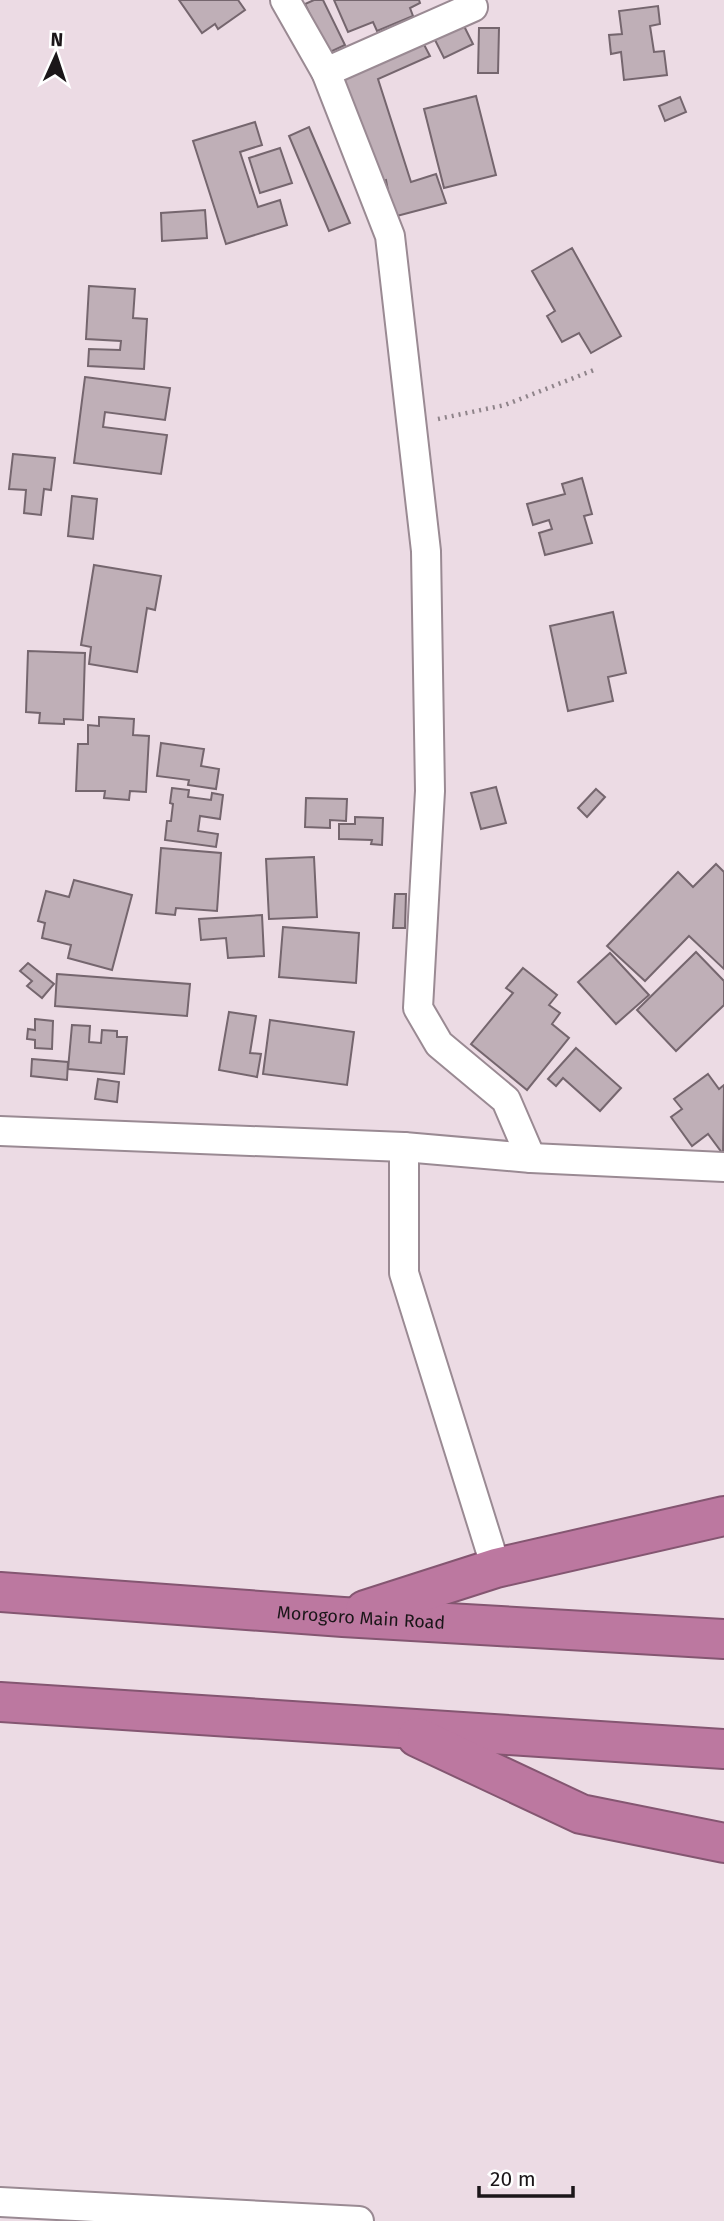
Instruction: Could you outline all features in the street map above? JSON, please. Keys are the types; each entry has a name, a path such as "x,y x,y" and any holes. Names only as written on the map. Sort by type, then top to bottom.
{"highway":[{"path":"343,1617 496,1568 724,1516"},
{"name":"Morogoro Main Road","path":"0,1592 343,1617 724,1639"},
{"path":"0,1702 724,1749"},
{"path":"398,1728 581,1814 724,1843"}],"street":[{"path":"285,0 326,72 390,236 426,551 430,791 418,1008 439,1044 506,1100 531,1158"},
{"path":"326,72 473,7"},
{"path":"0,1131 404,1147 531,1158 724,1167"},
{"path":"404,1147 404,1273 496,1568"},
{"path":"0,2203 359,2221"}],"path":[{"path":"411,424 505,405 594,370"}],"building":[{"path":"179,0 238,0 245,10 218,29 215,24 202,33"},
{"path":"323,0 345,45 328,53 305,4"},
{"path":"334,0 419,0 420,3 410,8 413,16 377,31 373,22 348,32"},
{"path":"658,6 660,24 650,26 654,52 664,51 667,75 624,80 621,52 611,54 609,35 622,34 619,11"},
{"path":"463,24 473,44 444,58 434,38"},
{"path":"479,28 499,28 498,73 478,73"},
{"path":"419,35 430,56 378,79 411,182 436,174 446,203 393,217 386,180 377,183 343,76"},
{"path":"476,96 496,175 444,188 424,109"},
{"path":"680,97 686,112 665,121 659,106"},
{"path":"255,122 262,145 240,152 258,207 280,200 287,225 226,244 193,141"},
{"path":"309,127 350,223 329,231 289,136"},
{"path":"280,148 292,183 260,193 249,158"},
{"path":"205,210 207,238 162,241 161,213"},
{"path":"572,248 621,336 591,353 579,333 562,342 547,316 555,311 532,271"},
{"path":"89,286 135,289 133,318 147,319 144,369 88,366 89,349 120,350 121,341 86,339"},
{"path":"85,377 170,388 165,420 105,412 103,427 167,435 161,474 74,463"},
{"path":"13,454 55,458 51,490 44,489 41,515 24,513 26,490 9,489"},
{"path":"582,478 592,514 584,516 592,543 545,555 539,533 552,529 549,520 533,525 527,504 565,494 562,484"},
{"path":"72,496 97,499 93,539 68,536"},
{"path":"94,565 161,576 155,610 147,608 137,672 89,664 91,647 81,645"},
{"path":"613,612 626,673 608,677 613,701 568,711 550,626"},
{"path":"28,651 85,653 83,720 64,719 64,724 39,723 40,713 26,712"},
{"path":"99,717 134,719 133,735 149,736 146,792 130,791 129,800 104,798 105,791 76,791 78,744 88,744 88,725 99,726"},
{"path":"161,743 204,749 201,766 219,769 216,789 188,785 189,780 157,776"},
{"path":"496,787 506,823 481,829 471,793"},
{"path":"172,788 189,790 188,797 211,800 212,793 223,795 220,819 200,816 198,831 218,834 216,847 165,840 167,821 171,821"},
{"path":"596,789 605,797 587,817 578,808"},
{"path":"306,798 347,799 346,821 330,820 330,828 305,827"},
{"path":"355,817 383,818 382,845 371,844 372,840 339,839 339,824 355,824"},
{"path":"161,848 221,853 217,911 176,908 175,915 156,913"},
{"path":"314,857 317,917 269,919 266,859"},
{"path":"716,864 724,872 724,969 689,936 645,981 607,946 678,872 693,887"},
{"path":"74,880 132,895 112,970 68,958 71,945 42,938 45,923 38,921 46,891 69,897"},
{"path":"395,894 406,894 405,928 393,928"},
{"path":"262,915 264,956 228,958 226,938 201,940 199,919"},
{"path":"283,927 359,933 356,983 279,977"},
{"path":"696,952 724,981 724,1005 676,1051 637,1010"},
{"path":"610,953 649,995 616,1024 578,982"},
{"path":"28,963 54,984 42,998 27,986 32,981 20,971"},
{"path":"523,968 557,995 549,1005 560,1013 552,1024 569,1038 527,1090 471,1044 513,993 506,988"},
{"path":"57,974 190,984 187,1016 55,1006"},
{"path":"229,1012 256,1016 250,1053 261,1054 257,1077 219,1070"},
{"path":"35,1019 53,1021 52,1049 35,1048 35,1040 27,1039 28,1029 35,1030"},
{"path":"270,1020 354,1032 347,1085 263,1074"},
{"path":"72,1025 90,1026 89,1042 101,1043 102,1030 117,1031 117,1037 127,1037 124,1074 68,1069"},
{"path":"576,1048 621,1088 600,1111 563,1078 556,1086 548,1079"},
{"path":"32,1059 68,1062 67,1080 31,1076"},
{"path":"708,1074 719,1089 724,1085 723,1154 708,1134 692,1146 671,1117 682,1109 674,1099"},
{"path":"98,1079 119,1082 117,1102 95,1099"}]}
